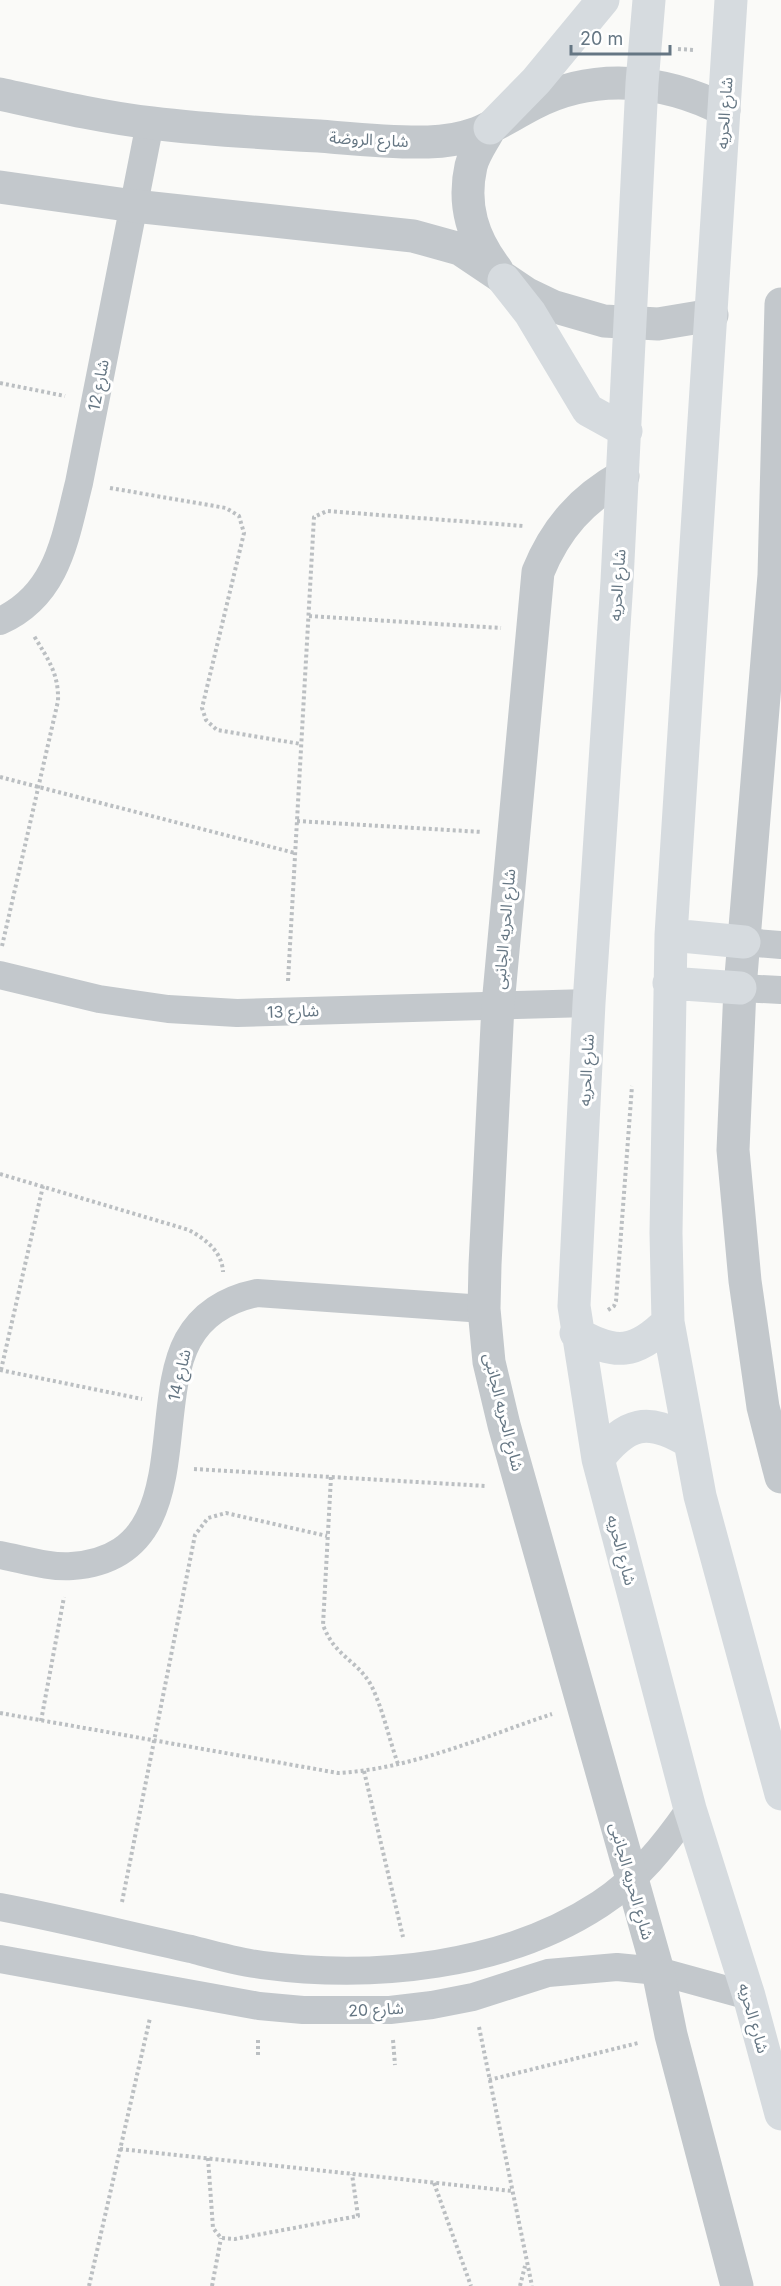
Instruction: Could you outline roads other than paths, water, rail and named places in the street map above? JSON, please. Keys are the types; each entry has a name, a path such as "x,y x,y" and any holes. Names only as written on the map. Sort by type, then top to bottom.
{"main road":[{"path":"490,128 536,81 603,0"},
{"name":"شارع الحريه","path":"648,0 626,431 589,1003 574,1306 576,1333 598,1459 690,1809 749,1996 781,2114"},
{"name":"شارع الحريه","path":"731,0 670,935 666,1233 668,1322 688,1441 700,1496 781,1794"},
{"path":"504,280 530,313 588,410 626,431"},
{"path":"670,935 744,942"},
{"path":"669,983 740,988"},
{"path":"576,1333 599,1346 625,1350 650,1340 668,1322"},
{"path":"598,1459 614,1438 638,1426 665,1428 688,1441"}],"street":[{"name":"شارع الروضة","path":"0,94 150,123 428,142 471,137 534,103 576,88 620,82 642,83 698,97 724,110"},
{"name":"شارع 12","path":"9,617 51,579 79,483 150,123"},
{"path":"490,128 471,165 468,206 479,246 504,280"},
{"path":"0,187 134,206 413,237 460,249 504,280 552,306 604,321 631,324 686,321 712,315"},
{"path":"781,304 778,575 740,988 733,1150 745,1281 762,1395 781,1477"},
{"name":"شارع الحريه الجانبى","path":"623,476 588,498 560,529 538,572 498,1005 484,1309 489,1362 504,1425 658,1971 671,2035 737,2286"},
{"path":"744,942 781,945"},
{"name":"شارع 13","path":"0,975 99,999 168,1009 237,1013 589,1003"},
{"path":"740,988 781,990"},
{"name":"شارع 14","path":"0,1555 70,1566 96,1562 120,1551 139,1533 152,1510 166,1468 172,1405 181,1358 197,1326 225,1303 257,1293 484,1309"},
{"path":"1,1913 116,1933 261,1965 331,1971 410,1967 471,1957 538,1937 601,1903 632,1879 672,1835 690,1809"},
{"path":"538,1937 550,1954 548,1973"},
{"name":"شارع 20","path":"0,1959 259,2006 303,2010 390,2010 473,1996 548,1973 617,1967 658,1971 749,1996"}]}
